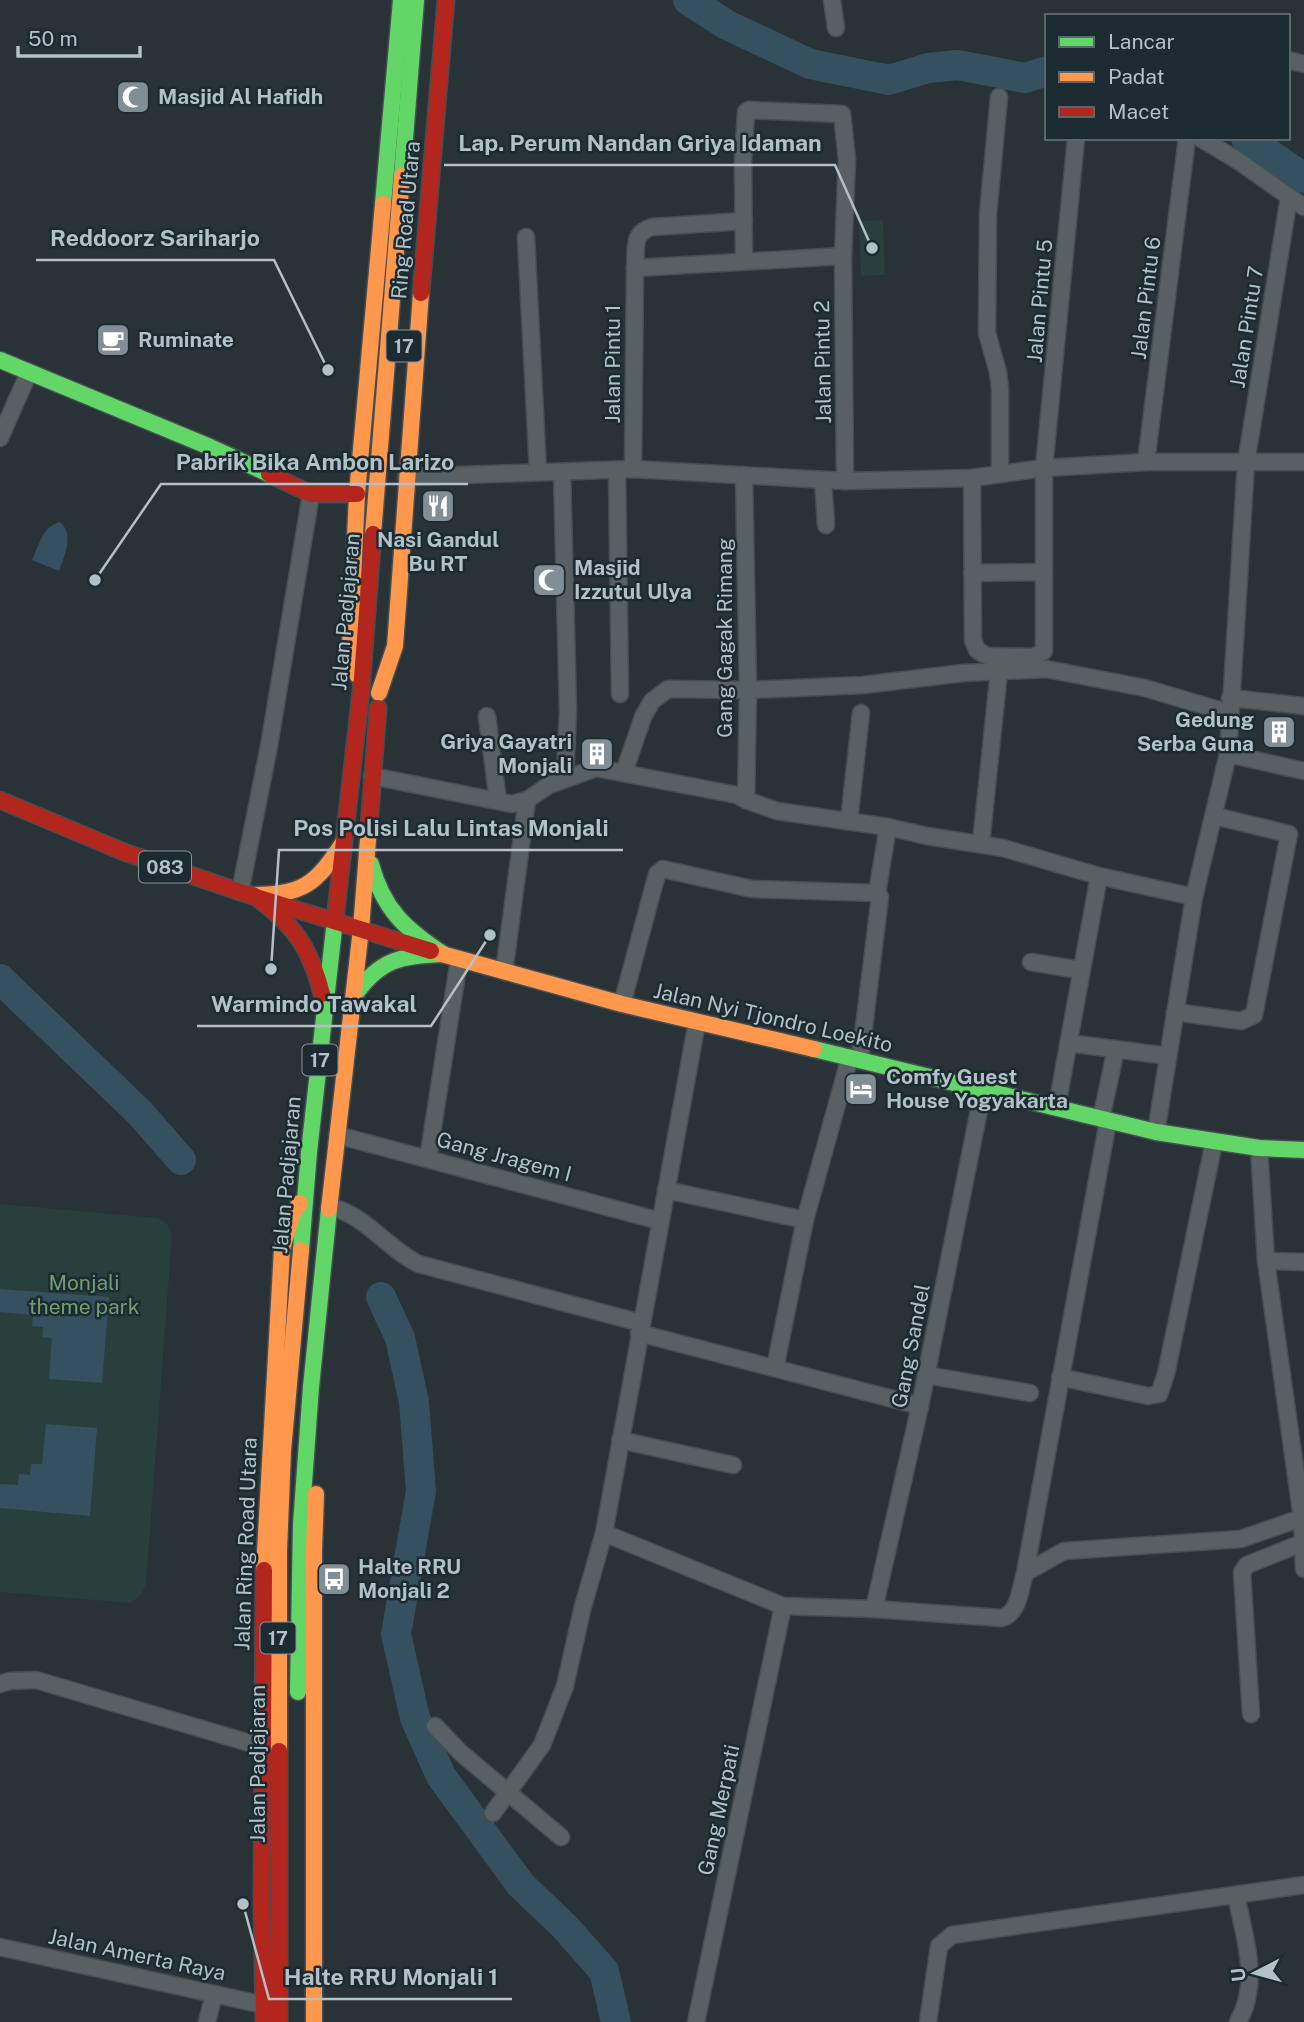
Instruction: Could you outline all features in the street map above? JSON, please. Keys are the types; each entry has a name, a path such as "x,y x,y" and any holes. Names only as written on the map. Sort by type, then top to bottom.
{"main road":[{"name":"Ring Road Utara","path":"361,691 350,645 357,494 401,0"},
{"name":"Jalan Padjajaran","path":"279,2022 279,1551 283,1451 304,1200 361,691 416,0"},
{"name":"Jalan Padjajaran","path":"298,1705 306,1664 303,1496 311,1387 362,929 431,0"},
{"name":"Ring Road Utara","path":"379,693 396,646 406,477 446,0"},
{"path":"0,360 210,447 311,494 357,494"},
{"path":"361,691 379,693"},
{"name":"083","path":"0,800 124,852 335,921"},
{"path":"246,893 284,895 297,891 310,884 327,868 344,842"},
{"path":"368,846 373,874 382,897 393,914 409,932 451,957"},
{"path":"246,893 279,912 294,928 306,946 317,972 326,1010"},
{"name":"Jalan Nyi Tjondro Loekito","path":"335,921 451,957 622,1004 1057,1106 1105,1120 1214,1142 1304,1150"},
{"path":"353,996 374,969 391,960 410,956 451,957"},
{"path":"304,1200 332,1206"},
{"name":"Jalan Ring Road Utara","path":"264,2022 264,1550 282,1249 293,1213 304,1200"},
{"path":"306,1664 314,2022"},
{"path":"298,1898 298,2022"}],"street":[{"path":"832,0 836,28"},
{"path":"999,97 988,214 986,333 998,372 1000,389 1000,472"},
{"name":"Jalan Pintu 2","path":"744,220 743,150 746,112 842,114 847,159 843,257 845,474"},
{"name":"Jalan Pintu 5","path":"972,573 973,639 977,650 987,656 1034,657 1044,651 1044,468 1076,140"},
{"name":"Jalan Pintu 6","path":"1146,462 1187,140"},
{"path":"1203,140 1304,207"},
{"name":"Jalan Pintu 7","path":"1156,1132 1194,897 1228,754 1229,705 1247,463 1289,197"},
{"path":"744,220 744,260"},
{"name":"Jalan Pintu 1","path":"634,465 635,268 638,237 641,231 652,228 744,220"},
{"path":"526,237 538,472"},
{"path":"635,268 744,260 843,257"},
{"path":"0,438 29,372"},
{"path":"406,477 617,470 634,465 823,480 845,474 972,478 1000,472 1146,462 1304,462"},
{"path":"617,470 621,694"},
{"path":"562,472 568,711 565,778"},
{"name":"Gang Gagak Rimang","path":"744,475 748,690 746,800"},
{"path":"972,478 972,573 1044,572"},
{"path":"823,480 827,525"},
{"path":"246,893 311,494"},
{"path":"624,772 643,717 652,701 664,691 863,685 963,673 1046,669 1229,705 1304,706"},
{"path":"981,843 999,671"},
{"path":"849,821 861,713"},
{"path":"487,716 498,801"},
{"path":"1228,754 1304,771"},
{"path":"372,776 512,804 527,800 541,789 565,778 596,768 624,772 737,794 777,811 981,843 1099,876 1194,897"},
{"path":"504,972 527,800"},
{"path":"1175,1012 1241,1021 1254,1015 1296,836 1215,816"},
{"path":"775,1368 805,1220 855,1058 888,827"},
{"path":"622,1004 657,874 663,869 752,889 877,893"},
{"path":"1057,1106 1099,876"},
{"path":"428,1159 451,957"},
{"path":"1031,962 1080,970"},
{"path":"493,1813 542,1745 565,1686 582,1610 604,1533 697,1022"},
{"path":"1068,1043 1168,1056"},
{"path":"604,1533 783,1606 1007,1617 1015,1609 1025,1573 1116,1049"},
{"name":"Gang Sandel","path":"874,1609 920,1406 983,1090"},
{"name":"Gang Jragem I","path":"337,1135 660,1221"},
{"path":"1060,1377 1148,1396 1158,1394 1166,1374 1214,1142"},
{"path":"1259,1148 1266,1261 1303,1518 1304,1569"},
{"path":"666,1190 805,1220"},
{"path":"332,1206 346,1212 402,1255 419,1264 775,1368 920,1406"},
{"path":"1266,1261 1304,1262"},
{"path":"926,1375 1030,1393"},
{"path":"620,1440 733,1465"},
{"path":"1025,1573 1064,1551 1241,1539 1303,1518"},
{"path":"1251,1713 1241,1572 1247,1565 1302,1543"},
{"name":"Gang Merpati","path":"696,2022 783,1606"},
{"path":"0,1684 36,1680 263,1747"},
{"path":"435,1726 461,1753 561,1837"},
{"path":"928,2022 939,1946 952,1935 1304,1885"},
{"path":"1236,1895 1251,1975 1249,1992 1238,2022"},
{"name":"Jalan Amerta Raya","path":"0,1947 264,2005"},
{"path":"206,2022 214,1994"}],"green space":[{"path":"883,220 885,275 861,276 859,221"},
{"name":"Monjali theme park","path":"0,1204 157,1218 167,1224 172,1236 146,1584 141,1595 130,1603 0,1592"}],"water":[{"path":"60,522 68,539 59,571 32,560 46,532"},
{"path":"0,1289 109,1297 102,1383 49,1379 52,1338 42,1337 43,1327 32,1326 33,1315 0,1312"},
{"path":"46,1424 97,1428 90,1516 0,1508 0,1484 18,1485 19,1474 30,1475 31,1464 42,1464"}],"waterway":[{"path":"688,0 727,25 810,64 889,80 928,68 958,65 1025,78 1045,72"},
{"path":"1249,140 1304,178"},
{"path":"0,979 140,1113 181,1160"},
{"path":"381,1297 400,1338 414,1402 421,1491 396,1634 415,1718 441,1776 521,1885 565,1927 604,1971 616,2022"}],"traffic: fast":[{"path":"383,204 401,0"},
{"path":"402,176 416,0"},
{"path":"0,360 269,474"},
{"path":"371,864 389,906 417,936 443,954"},
{"path":"301,1250 335,920"},
{"path":"354,996 373,974 392,962 415,956 443,954"},
{"path":"814,1049 1156,1132 1259,1148 1304,1150"},
{"path":"298,1692 301,1524 311,1387 329,1209"}],"traffic: slow":[{"path":"373,534 402,176"},
{"path":"356,674 350,645 357,494 383,204"},
{"path":"379,693 395,646 421,293"},
{"path":"329,1209 361,929 369,827"},
{"path":"253,895 285,892 307,884 324,869 343,843"},
{"path":"431,951 622,1004 814,1049"},
{"path":"264,1570 282,1249 293,1213 300,1203"},
{"path":"279,1751 279,1551 283,1451 301,1250"},
{"path":"314,2022 316,1494"}],"traffic: jam":[{"path":"421,293 446,0"},
{"path":"269,474 311,494 357,494"},
{"path":"335,920 361,691 373,534"},
{"path":"369,827 378,708"},
{"path":"0,800 124,852 240,892 431,951"},
{"path":"253,895 279,916 298,937 312,963 322,994"},
{"path":"264,1570 264,2022"},
{"path":"279,1751 279,2022"}],"place":[{"name":"Masjid Al Hafidh","path":"133,97"},
{"name":"Lap. Perum Nandan Griya Idaman","path":"872,248"},
{"name":"Ruminate","path":"113,340"},
{"name":"Reddoorz Sariharjo","path":"328,370"},
{"name":"Nasi Gandul Bu RT","path":"438,506"},
{"name":"Pabrik Bika Ambon Larizo","path":"95,580"},
{"name":"Masjid Izzutul Ulya","path":"549,580"},
{"name":"Gedung Serba Guna","path":"1279,732"},
{"name":"Griya Gayatri Monjali","path":"597,754"},
{"name":"Warmindo Tawakal","path":"490,935"},
{"name":"Pos Polisi Lalu Lintas Monjali","path":"271,969"},
{"name":"Comfy Guest House Yogyakarta","path":"861,1089"},
{"name":"Halte RRU Monjali 2","path":"334,1579"},
{"name":"Halte RRU Monjali 1","path":"243,1904"}]}
